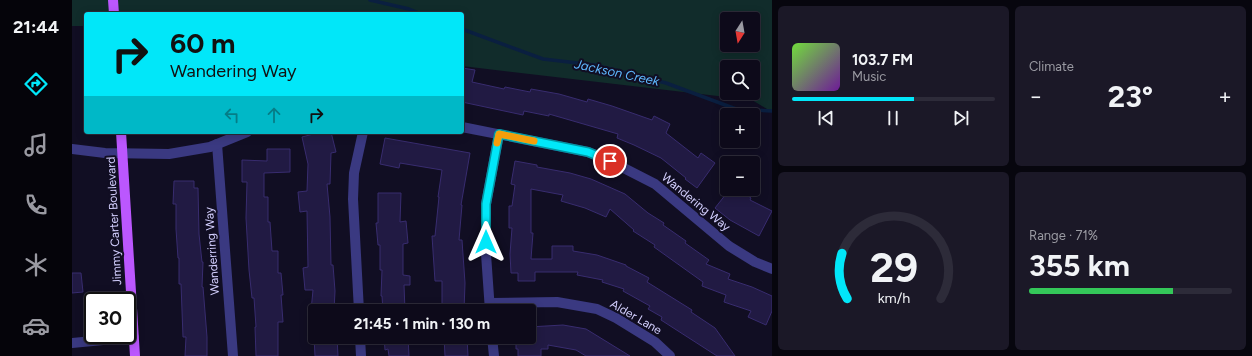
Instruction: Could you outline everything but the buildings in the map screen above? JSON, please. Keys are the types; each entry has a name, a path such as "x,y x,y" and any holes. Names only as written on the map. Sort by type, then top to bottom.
{"main road":[{"path":"113,0 114,12"},
{"name":"Jimmy Carter Boulevard","path":"122,134 131,292"},
{"name":"Jimmy Carter Boulevard","path":"134,344 135,356"}],"street":[{"name":"Wandering Way","path":"464,127 588,152 616,164 655,184 729,246 755,262 772,270"},
{"path":"72,150 105,153 169,154 210,147 242,134"},
{"path":"359,304 353,199 354,172 362,134"},
{"path":"490,304 486,254 486,204 499,134"},
{"name":"Wanderring Way","path":"217,144 232,356"},
{"name":"Alder Lane","path":"530,304 557,302 596,309 616,318 655,342 670,356"},
{"path":"72,343 84,342"},
{"path":"360,344 361,356"},
{"path":"493,344 494,356"}],"green space":[{"path":"72,0 772,0 772,112 752,100 760,100 760,60 720,60 720,96 464,66 464,12 84,12 84,26 72,26"}],"waterway":[{"name":"Jackson Creek","path":"370,0 416,12"},
{"name":"Jackson Creek","path":"464,30 543,59 595,65 666,83 736,109 772,111"}],"slow traffic":[{"path":"497,143 499,134 534,141"}],"route":[{"path":"486,242 486,204 499,134 588,152 610,161"}]}
